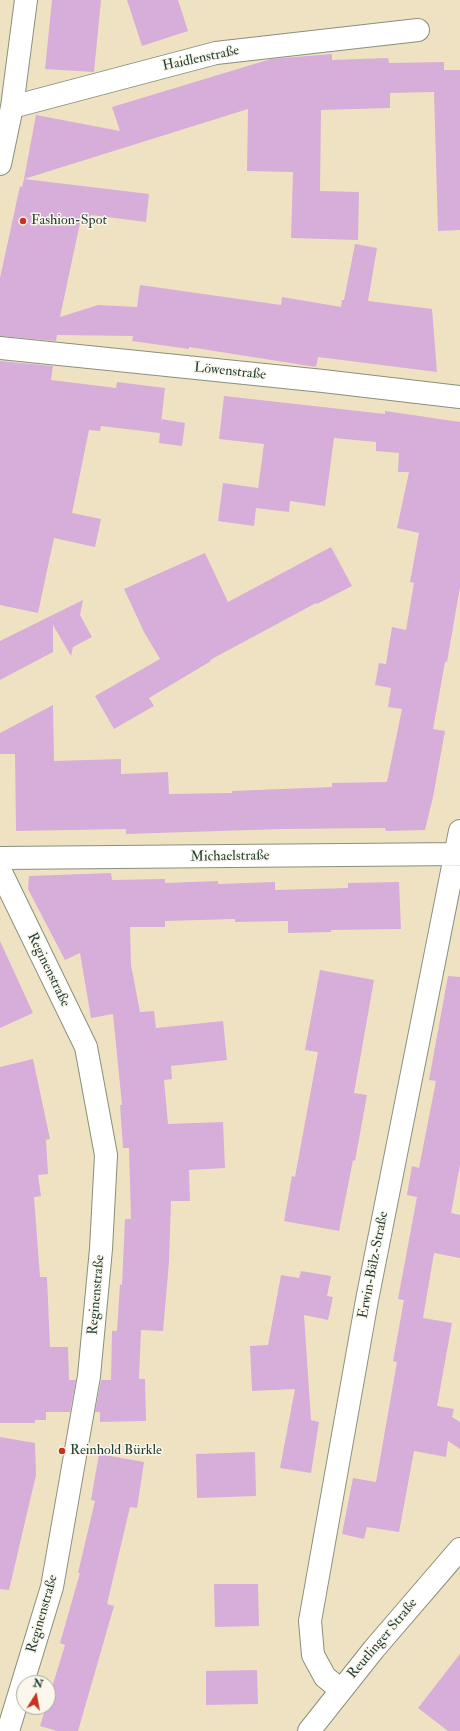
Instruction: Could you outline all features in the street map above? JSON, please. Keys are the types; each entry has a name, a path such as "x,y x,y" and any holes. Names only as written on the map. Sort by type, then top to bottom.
{"street":[{"path":"0,164 12,107 26,0"},
{"name":"Haidlenstraße","path":"12,107 216,53 418,30"},
{"name":"Löwenstraße","path":"0,348 323,381 460,397"},
{"name":"Erwin-Bälz-Straße","path":"341,1690 325,1677 313,1655 310,1621 367,1300 458,854 460,831"},
{"name":"Michaelstraße","path":"0,858 458,854"},
{"name":"Reginenstraße","path":"0,870 86,1047 106,1156 101,1249 90,1376 52,1587 8,1731"},
{"name":"Reutlinger Straße","path":"309,1731 374,1649 460,1549"}],"building":[{"path":"52,0 101,0 94,72 45,69"},
{"path":"127,0 178,0 188,31 142,46"},
{"path":"332,54 332,60 388,58 389,63 444,62 444,70 460,70 460,230 438,231 434,92 390,93 390,108 321,110 320,191 359,192 358,240 291,238 293,172 247,171 248,109 24,179 36,115 120,131 112,107 271,59"},
{"path":"24,179 149,194 146,222 91,215 89,225 80,223 60,317 98,305 137,307 140,285 281,305 282,297 341,307 342,300 344,300 355,244 377,248 368,301 432,309 437,372 318,357 316,367 189,347 189,349 132,341 133,336 57,335 56,341 0,336 0,278 20,186 22,187"},
{"path":"0,361 53,366 51,380 116,388 117,382 165,388 161,424 162,419 185,423 182,446 159,443 160,433 101,426 100,431 89,430 72,513 101,519 95,547 54,538 38,613 0,605"},
{"path":"224,396 385,414 385,411 460,422 460,587 447,662 445,662 433,729 445,731 433,797 425,830 386,831 385,828 282,829 126,834 126,829 16,831 15,754 0,754 0,733 53,705 54,761 121,759 121,774 168,772 169,794 232,793 232,791 332,787 332,783 387,782 402,709 388,707 391,688 375,685 379,663 386,664 392,627 406,630 414,583 410,582 419,533 397,528 409,472 398,472 399,453 376,451 376,442 334,438 325,506 290,501 289,512 256,508 254,526 218,521 223,483 258,488 256,504 264,444 219,439"},
{"path":"331,547 352,586 317,604 316,603 210,660 211,661 149,698 154,706 114,729 95,696 160,659 144,632 124,589 205,553 228,602"},
{"path":"83,600 80,615 92,637 73,647 71,656 53,625 53,652 0,680 0,641"},
{"path":"111,873 112,880 165,879 165,883 218,881 218,884 275,882 275,890 348,888 348,883 399,882 401,929 331,930 331,932 288,933 288,921 235,922 235,919 165,921 165,927 130,927 131,965 140,1012 154,1011 156,1028 223,1021 227,1060 171,1066 172,1079 164,1080 168,1124 223,1122 225,1168 189,1170 190,1201 171,1201 169,1262 163,1331 141,1330 139,1379 145,1379 146,1421 100,1422 100,1412 95,1412 101,1380 111,1380 112,1331 117,1331 120,1284 122,1285 125,1219 131,1219 129,1148 123,1148 120,1105 122,1105 113,1014 91,1018 80,953 65,960 28,889 29,876"},
{"path":"0,941 33,1013 0,1028"},
{"path":"320,970 374,980 354,1093 367,1095 355,1161 353,1160 339,1231 284,1221 292,1176 295,1177 318,1052 305,1050"},
{"path":"448,976 460,977 460,1165 451,1213 460,1215 460,1258 434,1253 423,1318 452,1323 437,1406 454,1409 452,1417 460,1422 460,1449 448,1441 446,1457 414,1451 399,1532 367,1527 364,1539 342,1534 353,1478 376,1482 397,1362 393,1361 404,1300 398,1299 417,1197 407,1195 412,1166 419,1168 436,1081 429,1080"},
{"path":"33,1059 50,1139 46,1140 48,1174 38,1175 41,1196 34,1197 40,1277 47,1277 50,1347 68,1347 69,1380 76,1380 70,1412 46,1412 46,1420 35,1420 35,1423 0,1423 0,1067"},
{"path":"301,1271 331,1276 327,1296 333,1297 328,1320 304,1315 311,1420 319,1422 311,1473 280,1468 295,1389 252,1391 250,1346 268,1345 281,1275 299,1278"},
{"path":"0,1437 35,1443 36,1475 9,1590 0,1589"},
{"path":"255,1452 256,1496 197,1498 196,1454"},
{"path":"99,1454 144,1462 137,1508 130,1507 107,1604 114,1606 78,1731 57,1731 40,1726 43,1715 56,1715 56,1675 65,1645 60,1643 80,1573 78,1573 95,1501 91,1500"},
{"path":"214,1584 258,1584 259,1626 215,1627"},
{"path":"460,1654 460,1731 448,1731 418,1708"},
{"path":"257,1670 258,1704 206,1705 206,1671"}],"place":[{"name":"Fashion-Spot","path":"23,221"},
{"name":"Reinhold Bürkle","path":"62,1451"}]}
